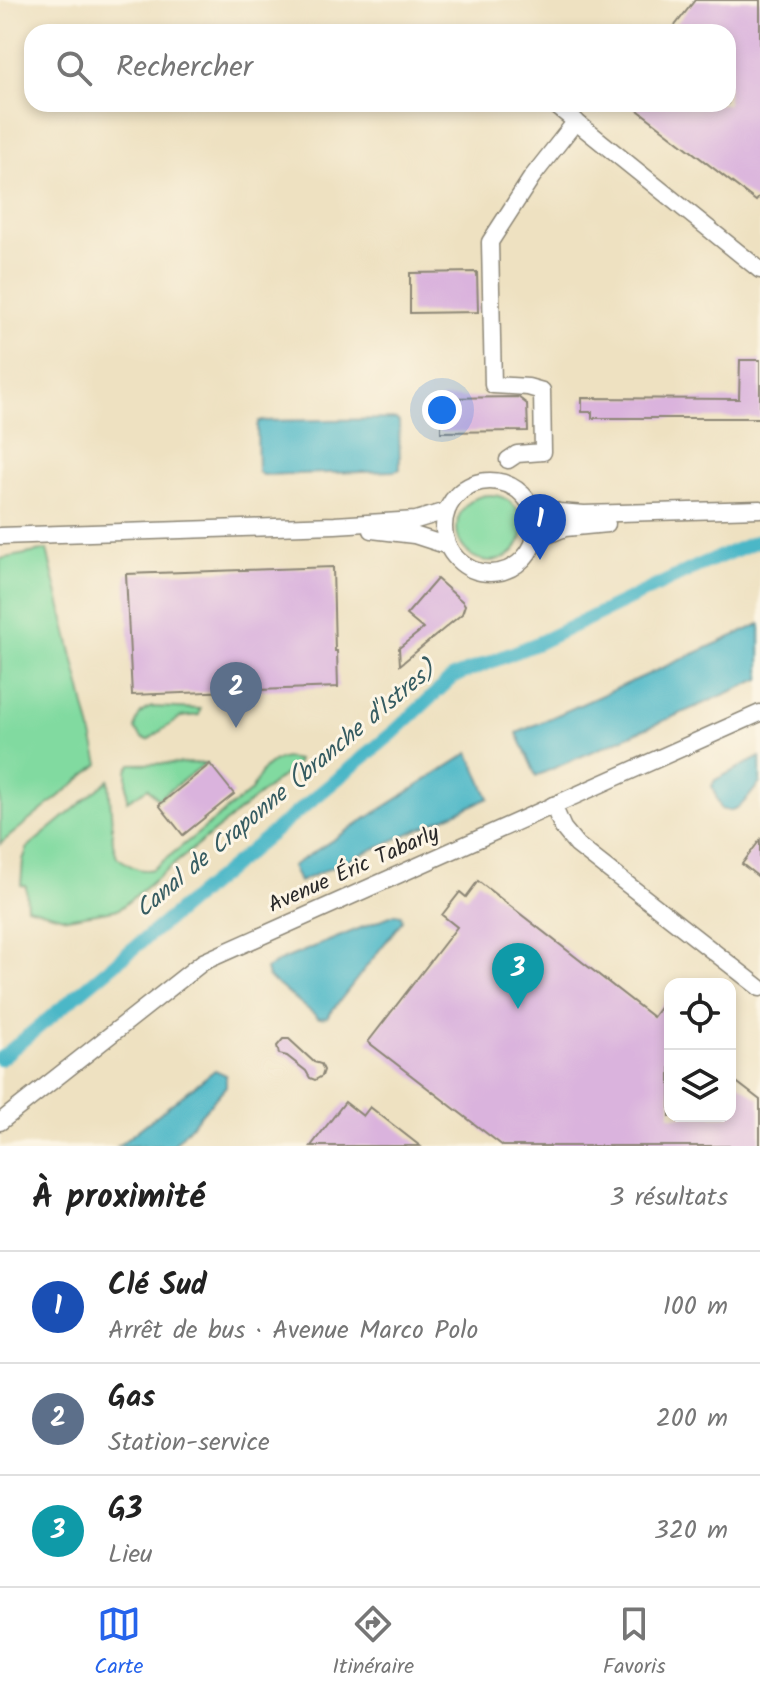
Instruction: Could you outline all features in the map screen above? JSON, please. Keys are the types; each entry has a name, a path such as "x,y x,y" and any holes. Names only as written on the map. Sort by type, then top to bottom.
{"street":[{"path":"564,112 760,270"},
{"path":"530,503 537,527 535,540 526,558 518,564 499,573 476,572 464,566 448,546 444,535 446,511 462,490 487,481 517,454 543,452 542,391 493,385 490,242 532,177 576,121"},
{"path":"508,460 511,485"},
{"path":"487,481 511,485 530,503 559,512 760,509"},
{"path":"0,536 335,525 416,520 446,511"},
{"path":"535,540 565,528 590,525 760,520"},
{"path":"335,525 414,535 448,546"},
{"name":"Avenue Éric Tabarly","path":"0,1122 203,962 760,713"},
{"path":"553,805 563,828 577,845 760,988"}],"green space":[{"path":"496,495 514,504 521,515 521,541 514,552 503,559 484,561 466,552 459,541 457,522 466,504 477,497"},
{"path":"47,550 99,764 0,844 0,559"},
{"path":"152,707 200,709 199,715 181,717 148,740 135,729 140,715"},
{"path":"286,758 298,760 296,765 119,909 67,918 27,907 26,886 21,885 23,860 28,847 109,780 113,843 117,857 134,868 148,870 251,791 268,765"},
{"path":"206,763 158,799 148,788 127,801 127,770 131,764"}],"water":[{"path":"396,419 399,422 400,469 395,471 262,475 258,471 259,421"},
{"path":"760,624 760,679 536,776 517,733"},
{"path":"469,753 489,798 299,882 292,866"},
{"path":"760,757 760,783 738,807 721,809 712,786 715,780"},
{"path":"395,914 401,915 402,921 327,1017 319,1018 268,977 266,969 282,960"},
{"path":"215,1070 226,1075 226,1086 173,1146 118,1146"}],"building":[{"path":"695,0 760,0 760,196 756,201 640,112 736,112 736,24 676,24"},
{"path":"477,272 478,312 410,313 410,273"},
{"path":"740,360 760,360 760,418 592,418 592,412 582,412 582,398 739,399"},
{"path":"518,397 527,404 528,431 441,432 441,398"},
{"path":"333,567 338,687 132,695 126,574"},
{"path":"437,579 463,602 462,614 400,665 399,648 423,629 406,615"},
{"path":"210,764 234,794 183,835 159,805"},
{"path":"760,840 760,878 742,864"},
{"path":"478,881 653,1017 664,1002 664,1122 736,1122 736,1082 760,1100 760,1146 503,1146 368,1042 457,927 442,915 460,892 466,897"},
{"path":"283,1039 289,1039 314,1062 321,1064 324,1070 322,1076 315,1080 310,1078 287,1056 279,1054 277,1046"},
{"path":"345,1102 363,1116 370,1107 420,1146 311,1146"}],"waterway":[{"name":"Canal de Craponne (branche d'Istres)","path":"0,1059 394,732 453,677 538,643 700,565 760,540"}],"place":[{"name":"Clé Sud","path":"540,560"},
{"name":"Gas","path":"236,728"},
{"name":"G3","path":"518,1009"}]}
